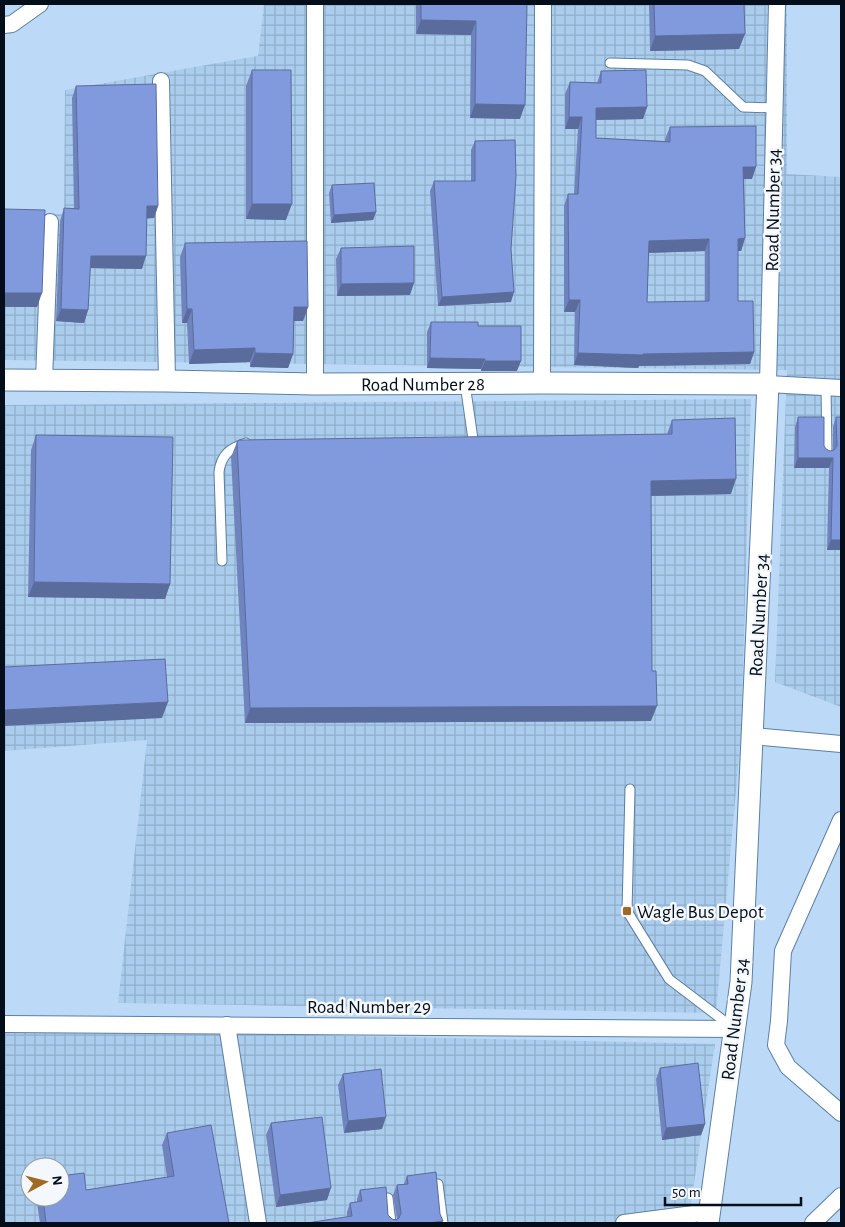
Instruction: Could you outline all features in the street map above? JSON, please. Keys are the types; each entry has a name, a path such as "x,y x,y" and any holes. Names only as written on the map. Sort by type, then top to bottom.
{"street":[{"path":"4,25 12,24 40,4"},
{"path":"315,4 315,384"},
{"path":"542,383 544,4"},
{"name":"Road Number 34","path":"708,1218 741,982 768,384 777,4"},
{"path":"161,81 167,381"},
{"path":"44,380 50,222"},
{"name":"Road Number 28","path":"4,380 315,384 768,384 834,388"},
{"path":"752,736 841,744"},
{"path":"841,820 783,951 776,1045 788,1067 841,1113"},
{"name":"Road Number 29","path":"4,1024 734,1029"},
{"path":"227,1025 258,1223"},
{"path":"812,1223 841,1196"},
{"path":"624,1223 708,1218"}],"lane":[{"path":"610,63 688,65 706,71 743,107 775,108"},
{"path":"465,383 473,446"},
{"path":"826,455 834,388"},
{"path":"222,561 220,461 225,454 236,446 253,443"},
{"path":"630,789 627,911 669,979 734,1029"},
{"path":"438,1184 443,1223"},
{"path":"388,1198 391,1223"}],"shaded area":[{"path":"264,4 787,4 787,174 841,177 841,707 775,682 787,370 4,360 4,216 64,214 65,90 258,56"},
{"path":"751,399 741,735 716,1013 118,1003 147,740 4,751 4,405"},
{"path":"4,1028 715,1044 688,1223 4,1223"}],"building":[{"path":"421,4 527,4 525,105 475,104 476,21 421,20"},
{"path":"654,4 744,4 745,34 655,36"},
{"path":"252,70 291,70 292,204 252,204"},
{"path":"646,70 647,107 596,108 596,138 670,142 670,127 756,126 756,167 743,167 745,238 738,239 738,301 753,301 754,352 643,355 578,353 580,300 569,300 568,194 578,194 582,117 569,117 570,82 601,83 601,71","holes":["709,239 709,301 647,302 649,241"]},
{"path":"156,84 158,206 147,206 146,256 91,256 88,310 61,309 64,208 79,209 76,86"},
{"path":"515,140 516,176 511,249 514,292 442,297 434,181 475,181 475,141"},
{"path":"374,183 376,212 334,215 332,185"},
{"path":"4,209 45,210 42,293 4,293"},
{"path":"307,241 308,307 294,307 293,354 255,353 255,348 194,350 192,309 187,309 185,243"},
{"path":"414,246 414,283 341,284 341,248"},
{"path":"431,322 478,322 478,326 521,326 521,361 430,358"},
{"path":"798,417 824,417 824,446 830,451 834,450 837,446 836,417 841,417 841,540 831,540 833,458 798,458"},
{"path":"735,418 736,479 651,481 652,671 656,671 657,706 250,708 237,442 239,440 672,434 672,420"},
{"path":"36,435 173,437 170,584 34,582"},
{"path":"165,659 168,702 4,710 4,667"},
{"path":"698,1063 705,1124 666,1128 660,1068"},
{"path":"381,1069 386,1117 348,1121 343,1074"},
{"path":"322,1117 331,1188 280,1195 271,1123"},
{"path":"211,1125 229,1223 46,1223 44,1207 70,1207 70,1175 84,1173 86,1190 174,1176 167,1133"},
{"path":"436,1172 440,1214 443,1221 428,1223 307,1223 352,1216 350,1203 362,1201 360,1190 386,1187 388,1215 396,1220 401,1213 397,1185 408,1184 407,1176"}],"place":[{"name":"Wagle Bus Depot","path":"627,911"}]}
